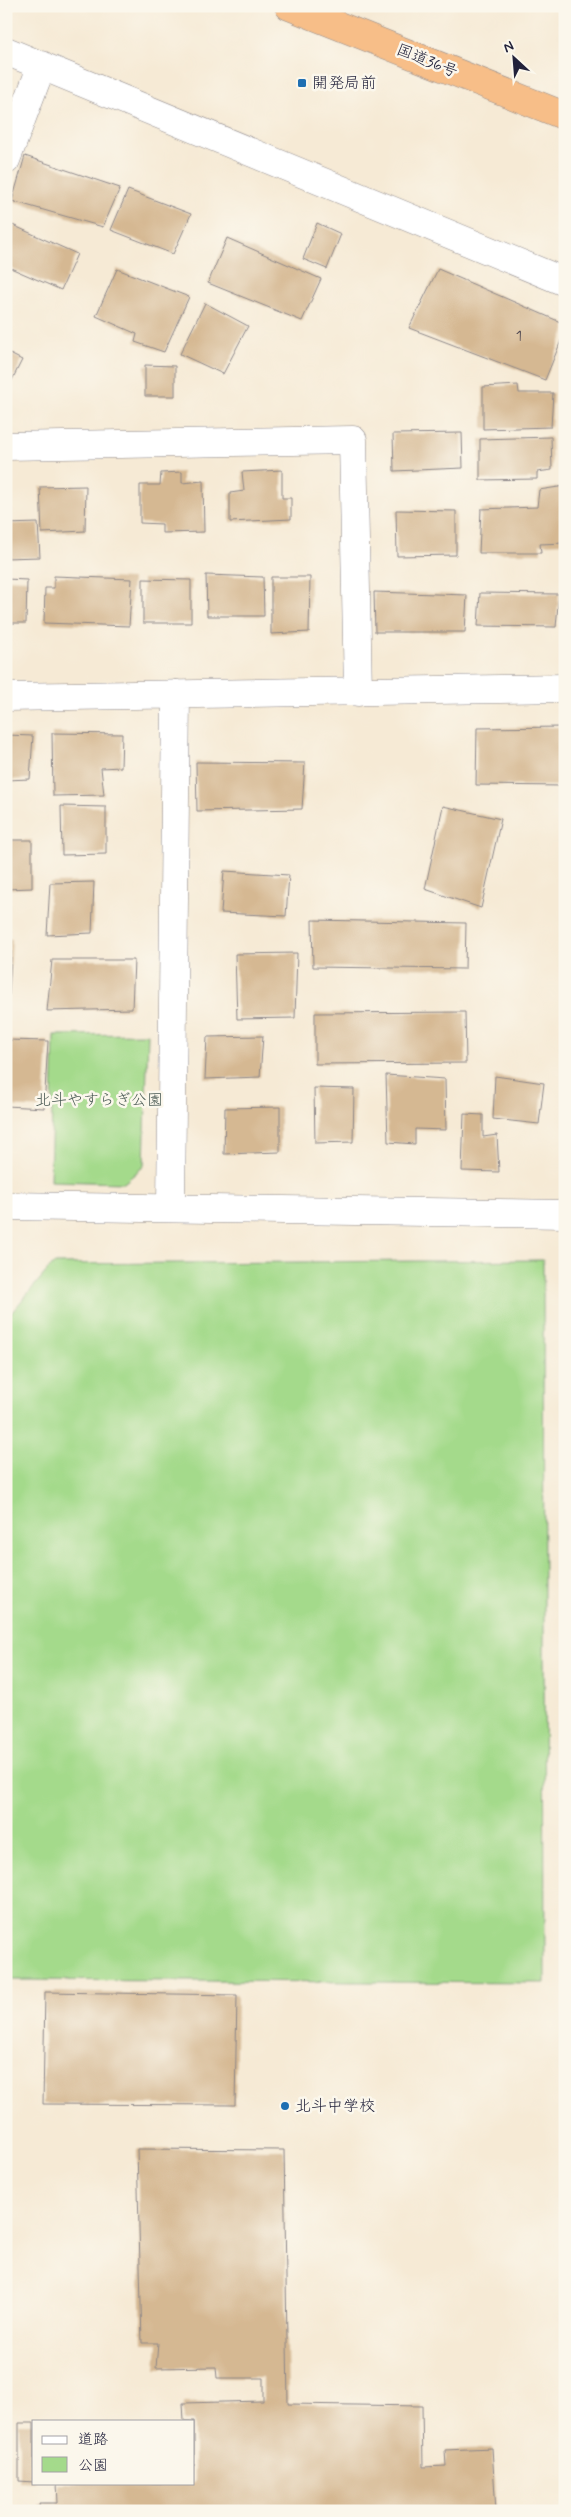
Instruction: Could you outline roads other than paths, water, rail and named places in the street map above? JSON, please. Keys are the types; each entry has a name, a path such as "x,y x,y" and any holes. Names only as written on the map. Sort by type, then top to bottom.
{"highway":[{"name":"国道36号","path":"289,6 565,116"}],"street":[{"path":"6,51 565,282"},
{"path":"6,160 42,65"},
{"path":"6,446 352,440 358,692"},
{"path":"6,697 565,688"},
{"path":"171,1208 176,694"},
{"path":"6,1206 565,1214"}],"place":[{"name":"開発局前","path":"302,83"},
{"name":"北斗中学校","path":"285,2106"}],"park label":[{"name":"北斗やすらぎ公園","path":"99,1100"}]}
